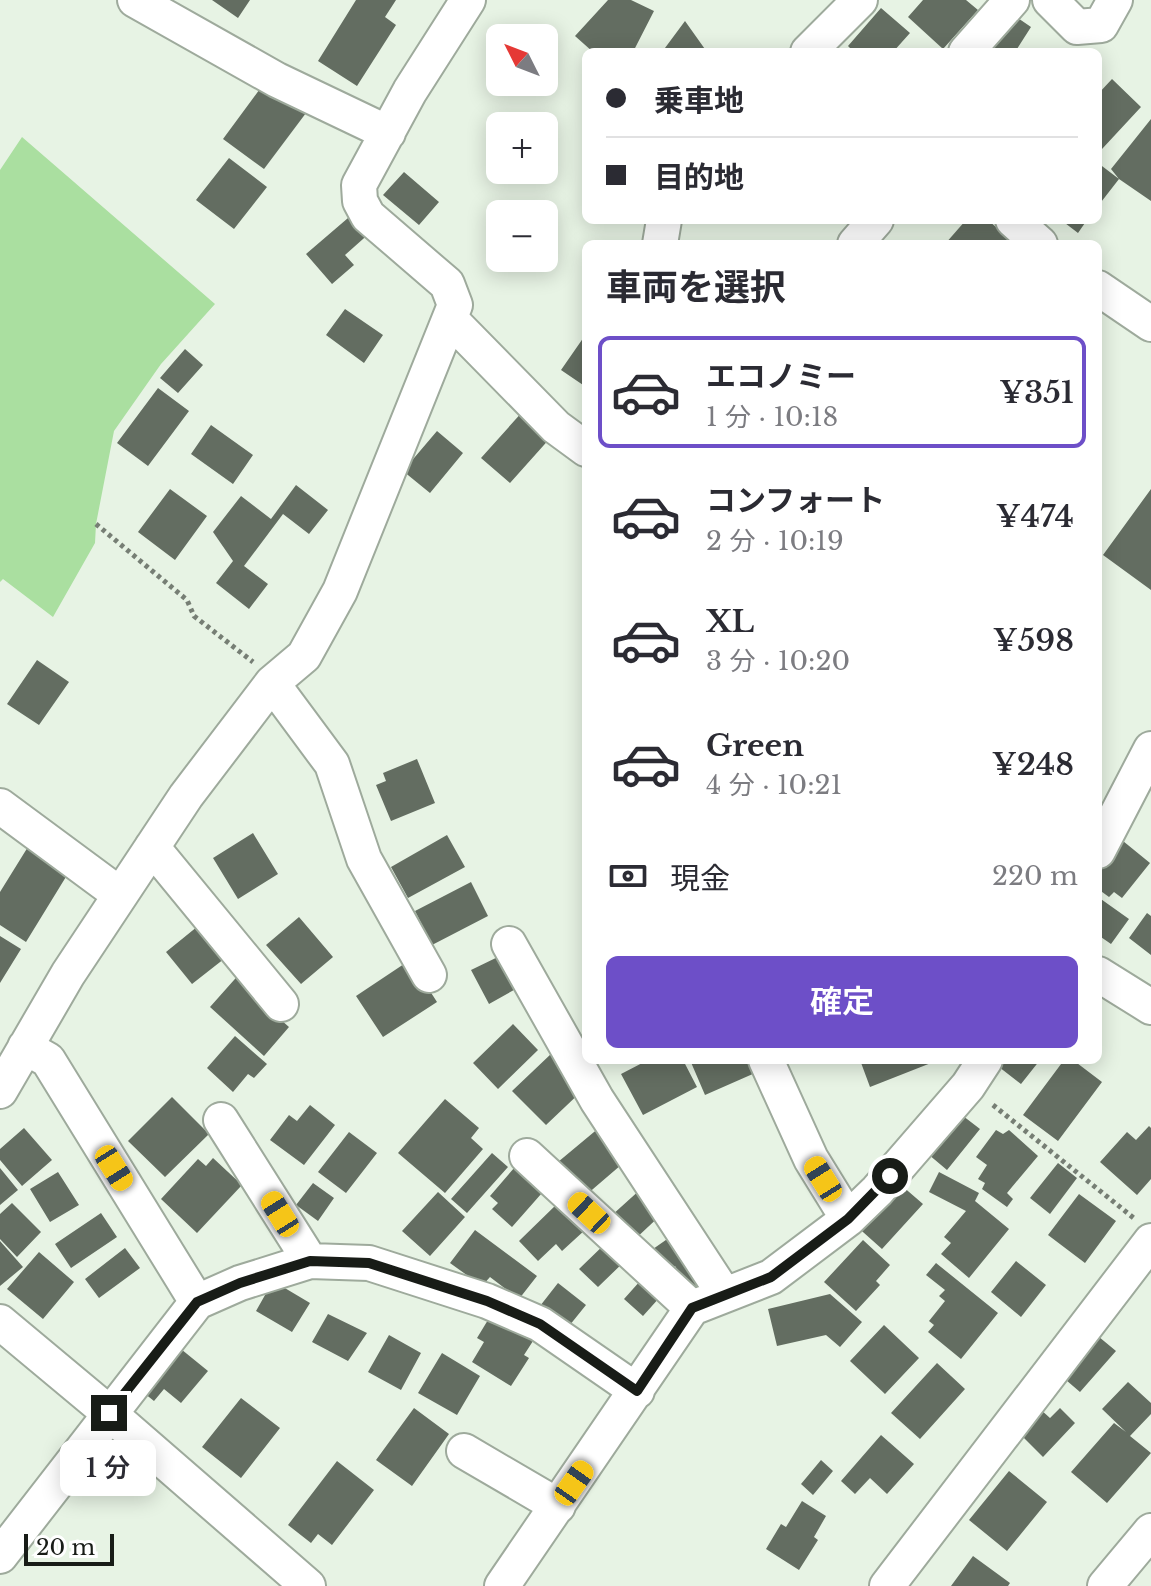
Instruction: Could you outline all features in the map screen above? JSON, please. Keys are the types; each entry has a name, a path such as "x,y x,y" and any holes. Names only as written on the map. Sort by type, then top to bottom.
{"street":[{"path":"135,0 277,80 388,133"},
{"path":"0,1091 119,894 186,796 272,683 304,656 340,591 455,305 447,284 368,216 360,201 359,185 410,91 468,0"},
{"path":"820,48 860,0"},
{"path":"970,48 1012,0"},
{"path":"1050,0 1077,27 1101,25 1115,0"},
{"path":"858,240 872,224"},
{"path":"1018,224 1036,240"},
{"path":"1102,291 1151,324"},
{"path":"451,320 556,427 582,446"},
{"path":"272,683 332,764 364,859 429,975"},
{"path":"1102,843 1151,749"},
{"path":"0,806 119,894"},
{"path":"152,847 281,1004"},
{"path":"509,944 597,1100 724,1294"},
{"path":"1102,976 1151,1007"},
{"path":"25,1047 48,1060 197,1302"},
{"path":"768,1064 811,1159 848,1219"},
{"path":"502,1586 692,1308 771,1277 848,1219 877,1191 973,1070"},
{"path":"221,1120 310,1261"},
{"path":"527,1156 692,1308"},
{"path":"887,1586 1145,1232"},
{"path":"0,1556 197,1302 240,1283 310,1261 369,1263 487,1301 540,1324 637,1391"},
{"path":"0,1322 308,1586"},
{"path":"464,1451 558,1506"},
{"path":"1105,1586 1151,1531"}],"path":[{"path":"96,524 187,600 194,616 261,668 272,683"},
{"path":"973,1070 1145,1232"}],"green space":[{"path":"22,137 215,304 161,364 114,431 95,543 53,617 3,579 0,582 0,170"}],"building":[{"path":"212,0 250,0 238,18"},
{"path":"356,0 396,0 385,17 396,25 357,86 318,61"},
{"path":"608,0 631,0 654,11 635,48 588,48 575,36"},
{"path":"923,0 966,0 978,10 944,48 908,17"},
{"path":"881,8 910,33 897,48 848,46"},
{"path":"1006,10 1031,27 1018,48 981,48"},
{"path":"685,21 704,48 665,48"},
{"path":"268,78 309,109 264,169 223,139"},
{"path":"1112,79 1141,107 1102,149 1102,90"},
{"path":"1151,119 1151,201 1119,179 1111,169"},
{"path":"229,158 267,187 234,229 196,200"},
{"path":"1102,166 1119,179 1102,201"},
{"path":"404,172 439,202 419,225 383,195"},
{"path":"355,212 372,231 345,255 354,265 332,284 306,254"},
{"path":"962,224 992,224 1010,240 948,240"},
{"path":"1066,224 1084,224 1078,233"},
{"path":"345,309 383,335 364,363 326,335"},
{"path":"582,340 582,384 561,370"},
{"path":"185,349 203,365 178,393 160,378"},
{"path":"158,388 189,411 148,466 117,443"},
{"path":"524,410 552,436 510,483 481,458"},
{"path":"211,425 253,455 233,484 191,454"},
{"path":"437,431 463,453 430,493 403,471"},
{"path":"296,485 328,510 309,534 283,514 244,566 268,584 249,609 216,583 233,561 213,532 241,496 271,519"},
{"path":"170,489 207,516 175,560 138,532"},
{"path":"1151,489 1151,590 1103,555"},
{"path":"37,660 69,682 39,725 7,704"},
{"path":"417,759 435,803 391,821 376,785 386,781 383,773"},
{"path":"253,833 278,874 238,899 213,858"},
{"path":"447,835 465,867 408,898 391,867"},
{"path":"1123,841 1150,863 1122,898 1114,892 1109,897 1102,892 1102,866"},
{"path":"31,842 72,867 26,942 0,925 0,892"},
{"path":"471,882 488,916 432,945 415,911"},
{"path":"1102,900 1129,919 1111,944 1102,938"},
{"path":"1147,913 1151,916 1151,955 1129,938"},
{"path":"299,917 333,957 301,984 266,945"},
{"path":"203,922 229,955 192,984 166,952"},
{"path":"0,936 21,949 0,983"},
{"path":"504,954 521,986 489,1004 471,970"},
{"path":"410,960 437,1002 383,1037 356,996"},
{"path":"242,971 262,1003 289,1027 264,1056 210,1007"},
{"path":"513,1024 538,1050 498,1089 473,1063"},
{"path":"235,1036 267,1064 254,1078 248,1074 233,1092 207,1068"},
{"path":"552,1053 585,1088 546,1125 512,1091"},
{"path":"640,1064 685,1064 697,1087 643,1115 621,1074"},
{"path":"692,1064 751,1064 755,1073 705,1095"},
{"path":"861,1064 928,1064 870,1087"},
{"path":"995,1064 1037,1064 1021,1084"},
{"path":"1061,1064 1078,1064 1102,1082 1058,1141 1023,1115"},
{"path":"172,1097 209,1134 165,1177 128,1141"},
{"path":"445,1099 479,1128 471,1138 483,1149 445,1193 398,1153"},
{"path":"310,1105 335,1125 304,1165 270,1140 289,1115 297,1121"},
{"path":"954,1109 980,1129 947,1170 922,1149"},
{"path":"1149,1126 1151,1179 1137,1195 1100,1162 1127,1132 1136,1140"},
{"path":"600,1127 628,1159 586,1195 558,1162"},
{"path":"24,1128 52,1160 22,1186 0,1160 0,1149"},
{"path":"996,1130 1003,1134 1009,1130 1038,1156 1007,1193 1013,1199 1007,1207 982,1189 985,1183 978,1179 987,1165 976,1157"},
{"path":"349,1132 377,1153 346,1193 318,1172"},
{"path":"492,1153 508,1167 467,1213 451,1199"},
{"path":"213,1158 242,1185 197,1233 161,1199 198,1159 206,1166"},
{"path":"521,1160 549,1185 512,1227 492,1209 498,1203 490,1196"},
{"path":"1058,1163 1077,1178 1050,1214 1030,1198"},
{"path":"0,1168 18,1190 0,1205"},
{"path":"58,1172 79,1205 50,1222 30,1189"},
{"path":"939,1172 979,1193 975,1201 1009,1229 969,1278 941,1254 951,1243 944,1237 966,1211 929,1192"},
{"path":"894,1179 923,1204 882,1249 854,1224"},
{"path":"313,1183 334,1198 318,1221 296,1205"},
{"path":"642,1188 664,1212 633,1241 611,1216"},
{"path":"438,1192 465,1217 430,1256 402,1231"},
{"path":"1079,1194 1116,1221 1085,1263 1048,1235"},
{"path":"12,1203 41,1232 17,1257 0,1239 0,1214"},
{"path":"558,1203 585,1230 562,1251 556,1244 538,1261 519,1241"},
{"path":"101,1213 117,1237 71,1268 55,1244"},
{"path":"475,1230 537,1276 519,1299 490,1277 482,1286 450,1263"},
{"path":"673,1235 704,1281 691,1291 675,1266 668,1271 653,1249"},
{"path":"609,1240 627,1259 598,1287 579,1269"},
{"path":"863,1240 890,1265 876,1281 880,1285 856,1311 824,1282"},
{"path":"0,1241 23,1267 0,1286"},
{"path":"125,1248 140,1268 99,1298 85,1279"},
{"path":"39,1252 74,1282 43,1319 7,1289"},
{"path":"1016,1261 1046,1285 1021,1317 991,1292"},
{"path":"936,1263 998,1313 961,1359 928,1332 934,1325 929,1321 945,1301 939,1296 945,1290 926,1275"},
{"path":"641,1280 660,1297 643,1316 624,1299"},
{"path":"273,1281 310,1303 292,1332 256,1311"},
{"path":"558,1283 586,1305 565,1331 540,1306"},
{"path":"830,1294 862,1322 840,1347 826,1335 777,1346 768,1309"},
{"path":"328,1314 367,1333 348,1361 312,1342"},
{"path":"491,1315 533,1341 524,1355 529,1358 511,1386 472,1362 484,1342 477,1338"},
{"path":"884,1325 919,1358 885,1394 850,1361"},
{"path":"1087,1327 1116,1351 1080,1392 1045,1362"},
{"path":"389,1335 421,1353 401,1390 368,1372"},
{"path":"176,1345 208,1371 181,1403 164,1389 154,1401 139,1389"},
{"path":"442,1353 480,1376 457,1415 418,1393"},
{"path":"937,1363 965,1389 920,1439 891,1413"},
{"path":"1128,1382 1151,1403 1151,1414 1130,1436 1151,1453 1107,1503 1071,1472 1114,1423 1126,1432 1102,1409"},
{"path":"241,1398 280,1428 241,1478 202,1447"},
{"path":"414,1408 449,1434 412,1486 376,1460"},
{"path":"1060,1408 1075,1423 1043,1457 1018,1432 1040,1409 1050,1418"},
{"path":"881,1435 914,1464 887,1494 870,1478 855,1494 841,1481"},
{"path":"821,1460 833,1471 813,1495 801,1484"},
{"path":"337,1461 374,1490 332,1545 318,1534 311,1543 288,1525"},
{"path":"1009,1471 1047,1502 1007,1551 969,1520"},
{"path":"802,1501 826,1516 814,1537 818,1540 799,1570 766,1549 781,1524 786,1527"},
{"path":"973,1556 1010,1583 1008,1586 951,1586"}],"route":[{"path":"109,1413 197,1302 240,1283 310,1261 369,1263 487,1301 540,1324 637,1391 692,1308 771,1277 848,1219 890,1176"}]}
